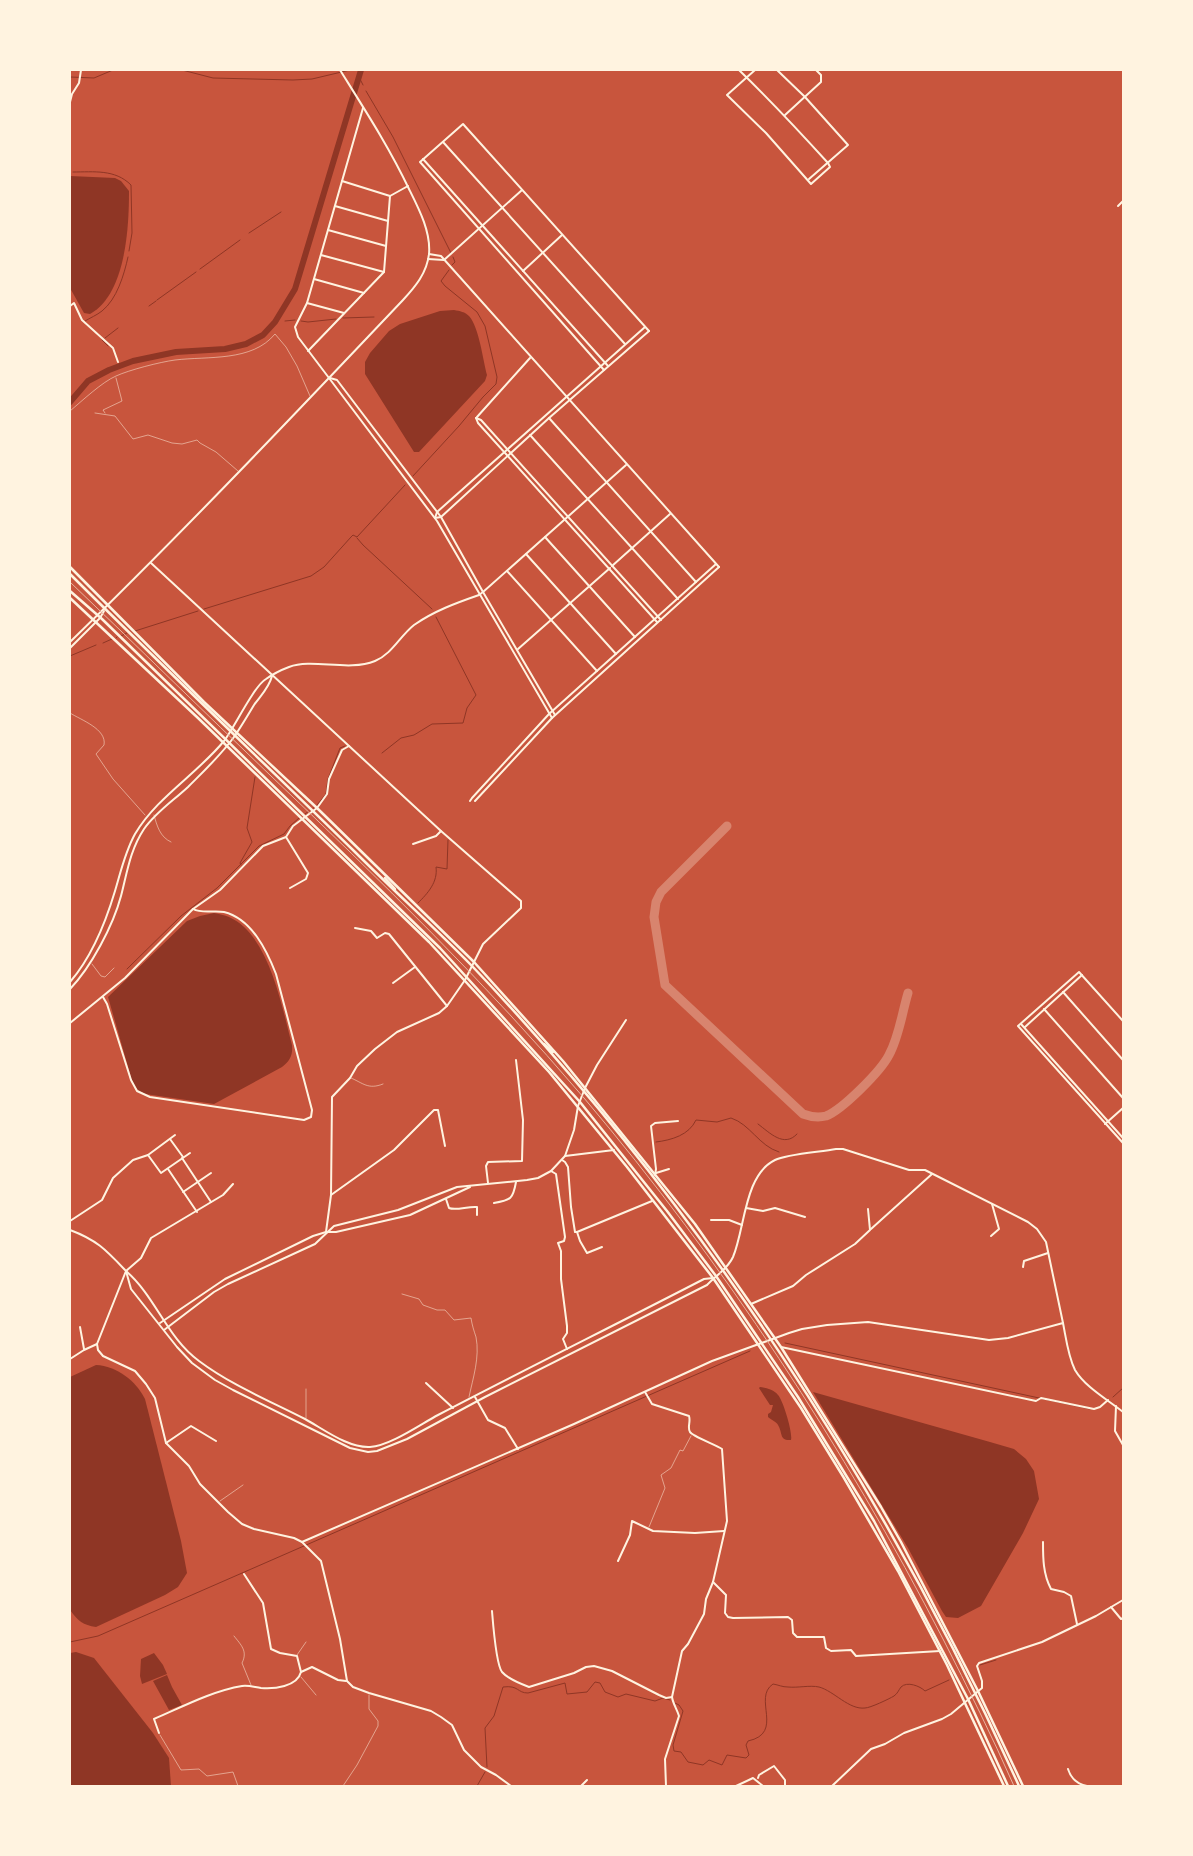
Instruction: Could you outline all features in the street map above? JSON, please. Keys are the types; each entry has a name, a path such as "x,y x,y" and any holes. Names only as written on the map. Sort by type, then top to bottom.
{"main road":[{"path":"70,567 107,608 230,732 236,735 317,808 474,962 563,1061 695,1224 781,1347 881,1507 916,1571 1023,1786"},
{"path":"70,574 233,729 236,735 471,966 584,1092 674,1205 771,1339 869,1495 898,1544 927,1602 977,1692 1018,1786"},
{"path":"70,591 171,686 228,745 304,818 370,878 466,976 580,1102 662,1205 715,1277 818,1429 869,1514 889,1548 1008,1786"},
{"path":"70,598 224,741"},
{"path":"178,681 204,702"},
{"path":"171,686 198,718"},
{"path":"304,818 465,980 549,1072 715,1277"},
{"path":"341,856 370,878"},
{"path":"378,869 402,898"},
{"path":"534,1035 563,1061"},
{"path":"526,1042 549,1072"},
{"path":"666,1190 674,1205"},
{"path":"646,1192 662,1205"},
{"path":"760,1344 859,1503 898,1571 966,1700 1004,1786"},
{"path":"818,1429 823,1446"},
{"path":"869,1495 881,1507"},
{"path":"859,1503 869,1514"},
{"path":"916,1571 927,1602"}],"street":[{"path":"70,102 72,94 79,83 81,70"},
{"path":"70,648 150,562 311,398 420,279 429,254 425,224 408,186 379,131 340,70"},
{"path":"739,70 747,78 785,115 828,163 830,167 811,184 766,133 727,95 747,78 755,70"},
{"path":"777,70 805,97 848,145 808,180"},
{"path":"785,115 821,82 822,78 816,70"},
{"path":"364,107 307,303 295,330 308,351 435,518 552,718"},
{"path":"435,518 441,516 649,331 463,124 420,162 604,370"},
{"path":"443,142 625,344"},
{"path":"423,159 608,366"},
{"path":"342,181 390,196 408,186"},
{"path":"428,260 444,260 522,190"},
{"path":"308,351 384,272 390,196"},
{"path":"1118,206 1123,201"},
{"path":"335,206 388,221"},
{"path":"328,230 386,246"},
{"path":"523,271 562,235"},
{"path":"429,254 441,256 530,358 719,567 555,715 476,801"},
{"path":"321,255 384,272"},
{"path":"314,279 364,293"},
{"path":"70,306 74,303 82,320 112,348 118,362"},
{"path":"307,303 344,313"},
{"path":"435,518 437,512 645,327"},
{"path":"530,358 476,418 481,420 506,451 568,517 658,622"},
{"path":"329,378 337,380 441,516 555,715"},
{"path":"549,418 696,582"},
{"path":"530,435 678,599"},
{"path":"506,451 508,456 565,520 661,620"},
{"path":"70,982 86,962 112,904 127,849 147,817 208,759 224,741 264,679 291,666 303,664 351,666 365,664 385,656 415,625 443,608 483,592 626,465"},
{"path":"518,650 671,514"},
{"path":"545,537 635,637"},
{"path":"526,554 616,654"},
{"path":"150,562 522,904 521,908 483,944 465,980 447,1006 440,1013 397,1032 364,1058 350,1078 332,1097 331,1195 326,1232"},
{"path":"470,802 553,710 716,564"},
{"path":"507,571 597,671"},
{"path":"70,642 95,621"},
{"path":"70,989 91,963 120,898 128,862 135,844 150,820 186,788 228,745 256,701 270,684 272,676"},
{"path":"70,1023 125,978 193,909 220,890 263,846 286,837 293,826 317,808 327,794 329,778 342,750 349,746"},
{"path":"413,844 436,836 441,831"},
{"path":"286,837 306,867 308,876 290,888"},
{"path":"103,997 108,1004 131,1080 137,1091 150,1097 304,1120 311,1117 312,1110 276,974 268,955 250,930 234,916 226,912 198,912 193,909"},
{"path":"356,928 371,931 377,938 385,933 389,934 447,1006"},
{"path":"393,983 415,967"},
{"path":"1123,1021 1079,972 1018,1026 1123,1144"},
{"path":"1021,1030 1082,975"},
{"path":"1063,992 1123,1060"},
{"path":"1044,1009 1123,1098"},
{"path":"164,1330 227,1285 315,1244 334,1226 398,1210 457,1187 516,1182 538,1178 551,1171 565,1156 574,1130 578,1106 585,1088 597,1065 626,1020"},
{"path":"1021,1024 1123,1138"},
{"path":"488,1183 486,1166 488,1162 522,1160 523,1120 516,1060"},
{"path":"1105,1124 1123,1108"},
{"path":"331,1195 394,1150 434,1110 438,1110 445,1146"},
{"path":"669,1169 655,1175 651,1126 655,1123 678,1121"},
{"path":"70,1221 102,1200 113,1178 134,1160 148,1155 175,1135"},
{"path":"170,1139 212,1203"},
{"path":"126,1271 131,1289 177,1348 192,1363 213,1379 260,1404 359,1451 377,1451 431,1427 478,1401 707,1285 726,1269 734,1252 753,1187 765,1167 773,1161 788,1156 836,1149 909,1170 925,1170 1033,1226 1042,1235 1048,1253 1074,1368 1081,1378 1123,1412"},
{"path":"565,1156 614,1150"},
{"path":"148,1155 161,1173 190,1153"},
{"path":"562,1160 566,1162 568,1167 575,1232 577,1232 587,1253 602,1247"},
{"path":"168,1169 197,1212"},
{"path":"551,1171 556,1174 565,1237 564,1241 558,1243 561,1251 561,1279 567,1326 567,1333 563,1340 567,1349"},
{"path":"183,1192 211,1173"},
{"path":"751,1304 792,1286 855,1244 932,1174"},
{"path":"494,1203 509,1200 514,1195 516,1182"},
{"path":"233,1184 223,1196 151,1238 141,1258 126,1271 97,1344 98,1350 103,1356 135,1371 146,1384 155,1398 166,1443 189,1466 200,1484 242,1524 254,1529 294,1538 304,1544 321,1561 340,1639 347,1681 353,1687 431,1711 441,1717 452,1725 464,1750 481,1767 511,1786"},
{"path":"160,1324 225,1280 313,1236 410,1215 473,1186"},
{"path":"446,1199 449,1208 452,1210 468,1206 476,1207 477,1215"},
{"path":"577,1232 652,1201"},
{"path":"991,1236 999,1229 992,1204"},
{"path":"746,1208 763,1211 775,1208 805,1217"},
{"path":"868,1209 870,1230"},
{"path":"398,1210 400,1217"},
{"path":"711,1220 729,1220 742,1225"},
{"path":"70,1230 96,1242 107,1250 126,1271 140,1282 168,1327 198,1360 263,1398 322,1428 359,1446 372,1447 390,1442 567,1349 704,1280 715,1277"},
{"path":"1024,1267 1024,1261 1048,1253"},
{"path":"260,1262 262,1268"},
{"path":"225,1280 227,1285"},
{"path":"642,1311 645,1317"},
{"path":"304,1544 645,1393 712,1361 802,1329 868,1322 989,1340 1008,1338 1063,1323"},
{"path":"80,1327 84,1350"},
{"path":"593,1336 596,1341"},
{"path":"70,1359 97,1344"},
{"path":"781,1347 1036,1401 1041,1398 1094,1409 1100,1407 1108,1400"},
{"path":"547,1360 550,1365"},
{"path":"213,1379 216,1372"},
{"path":"426,1383 454,1408"},
{"path":"645,1393 652,1404 688,1416 690,1421 689,1429 692,1434 722,1449 728,1521 713,1582 706,1599 704,1614 688,1644 682,1651 672,1697 679,1716 665,1759 666,1786"},
{"path":"476,1397 488,1420 505,1428 518,1449"},
{"path":"260,1404 263,1398"},
{"path":"1116,1406 1115,1431 1123,1445"},
{"path":"166,1443 191,1426 216,1441"},
{"path":"319,1433 322,1428"},
{"path":"390,1442 391,1446"},
{"path":"618,1561 630,1535 632,1521 653,1531 695,1533 724,1531"},
{"path":"1043,1542 1043,1563 1046,1580 1051,1589 1071,1596 1077,1624"},
{"path":"159,1734 154,1718 215,1694 244,1686 262,1688 282,1687 292,1684 300,1676 301,1672 297,1656 280,1653 271,1649 265,1608 244,1574"},
{"path":"713,1582 726,1595 725,1613 728,1617 788,1617 792,1620 793,1633 797,1637 824,1637 826,1648 831,1651 851,1650 856,1656 940,1651"},
{"path":"832,1786 871,1748 952,1714 977,1692 982,1684 977,1666 979,1663 1010,1651 1042,1642 1096,1616 1123,1600"},
{"path":"1111,1607 1120,1620 1123,1618"},
{"path":"492,1611 500,1671 510,1679 529,1688 586,1667 594,1666 612,1671 666,1698 672,1697"},
{"path":"301,1672 312,1667 338,1680 347,1681"},
{"path":"758,1778 759,1775 774,1766 785,1780 785,1786"},
{"path":"1068,1769 1071,1777 1081,1785 1087,1786"},
{"path":"736,1786 753,1778 762,1786"},
{"path":"581,1786 587,1780"}],"lane":[{"path":"70,411 116,376 158,363 244,353 262,346 275,334 286,346 311,398"},
{"path":"105,414 103,410 122,401 116,376"},
{"path":"95,413 115,416 133,439 148,435 172,443 182,444 197,440 216,452 239,472"},
{"path":"70,713 95,727 103,738 104,745 96,754 113,779 150,820"},
{"path":"154,815 165,840 171,842"},
{"path":"86,962 91,963 101,976 105,977 114,968"},
{"path":"350,1078 362,1085 378,1086 383,1084"},
{"path":"402,1294 419,1299 424,1305 437,1310 446,1310 454,1320 471,1318 472,1330 476,1336 477,1362 468,1401"},
{"path":"306,1390 306,1420"},
{"path":"648,1529 665,1488 661,1475 671,1468 680,1450 683,1451 692,1434"},
{"path":"219,1502 229,1493 243,1485"},
{"path":"234,1636 244,1650 245,1656 242,1663 251,1686"},
{"path":"297,1656 306,1642"},
{"path":"300,1676 316,1695"},
{"path":"342,1786 357,1765 378,1726 378,1721 369,1709 369,1693"},
{"path":"159,1734 181,1770 199,1768 207,1776 234,1772 238,1786"}],"shaded area":[{"path":"70,176 115,178 121,181 129,191 126,240 118,276 102,304 90,314 84,313 70,288"},
{"path":"454,310 466,314 472,321 478,336 487,375 485,381 419,452 414,452 365,374 365,362 370,353 389,331 400,324 440,311"},
{"path":"214,913 229,917 243,926 264,955 284,1011 292,1045 290,1058 282,1067 214,1104 145,1094 133,1084 108,997 187,921"},
{"path":"96,1365 118,1371 136,1386 145,1399 181,1541 187,1573 178,1587 165,1595 96,1627 81,1622 70,1610 70,1377"},
{"path":"760,1387 776,1393 780,1398 789,1424 791,1440 783,1438 780,1428 768,1417 773,1405 770,1405"},
{"path":"813,1392 1014,1449 1026,1459 1034,1471 1039,1499 1023,1533 981,1606 958,1618 946,1617 908,1548"},
{"path":"76,1652 94,1658 153,1733 169,1758 171,1786 70,1786 70,1653"},
{"path":"154,1653 167,1674 142,1684 140,1676 141,1659"},
{"path":"167,1675 182,1705 169,1710 153,1681"}],"waterway":[{"path":"70,77 94,78 113,70"},
{"path":"182,70 213,78 293,80 312,79 350,70"},
{"path":"70,402 88,381 109,370 133,361 176,352 225,349 246,344 263,335 275,322 295,289 361,70"},
{"path":"359,77 363,85"},
{"path":"366,91 393,137 451,253"},
{"path":"73,172 104,172 118,176 131,185 132,233 129,251"},
{"path":"249,233 281,212"},
{"path":"200,269 240,240"},
{"path":"85,321 102,311 112,300 122,279 128,257"},
{"path":"452,265 455,262 453,257"},
{"path":"413,476 496,384 497,377 485,326 477,312 441,281 449,270"},
{"path":"157,300 196,272"},
{"path":"149,306 156,301"},
{"path":"343,318 374,317"},
{"path":"301,321 336,319"},
{"path":"285,321 295,320"},
{"path":"105,338 118,328"},
{"path":"102,340 108,346"},
{"path":"204,609 311,576 324,567 353,535 357,537 405,485"},
{"path":"357,538 432,609"},
{"path":"135,631 198,611"},
{"path":"382,753 401,738 414,735 432,724 463,723 467,708 476,695 436,617"},
{"path":"121,636 127,633"},
{"path":"103,643 112,639"},
{"path":"70,656 96,645"},
{"path":"317,805 326,794 328,779 340,748 345,746"},
{"path":"241,865 240,863 252,842 247,828 255,777"},
{"path":"305,814 309,811"},
{"path":"127,969 181,916 217,888 259,846 284,834 299,818"},
{"path":"418,903 434,882 436,867 447,869 448,840"},
{"path":"656,1142 679,1136 689,1129 696,1120 717,1122 731,1118 744,1125 766,1145 779,1152"},
{"path":"758,1124 777,1138 787,1140 797,1134"},
{"path":"785,1343 1090,1409"},
{"path":"70,1642 98,1636 750,1351"},
{"path":"1113,1397 1123,1388"},
{"path":"980,1665 996,1660"},
{"path":"675,1703 683,1711 673,1745 674,1751 681,1752 688,1762 703,1765 709,1760 722,1765 727,1755 746,1758 749,1755 746,1745 748,1741 759,1737 765,1731 767,1723 765,1698 767,1690 773,1684 786,1687 819,1687 853,1706 865,1708 894,1696 904,1685 913,1685 925,1691 949,1680"},
{"path":"487,1767 485,1728 494,1716 503,1687 512,1687 528,1693 565,1683 567,1694 587,1692 595,1682 600,1683 605,1692 618,1697 626,1694 655,1701 663,1698 670,1700"},
{"path":"477,1786 485,1772"}],"taxiway":[{"path":"727,826 661,892 656,902 654,917 665,985 803,1114 820,1117 833,1112 851,1098 885,1062 895,1041 908,993"}],"railway":[{"path":"70,582 432,933 547,1056 636,1161 733,1291 823,1427 905,1567 962,1676 1014,1786"}]}
